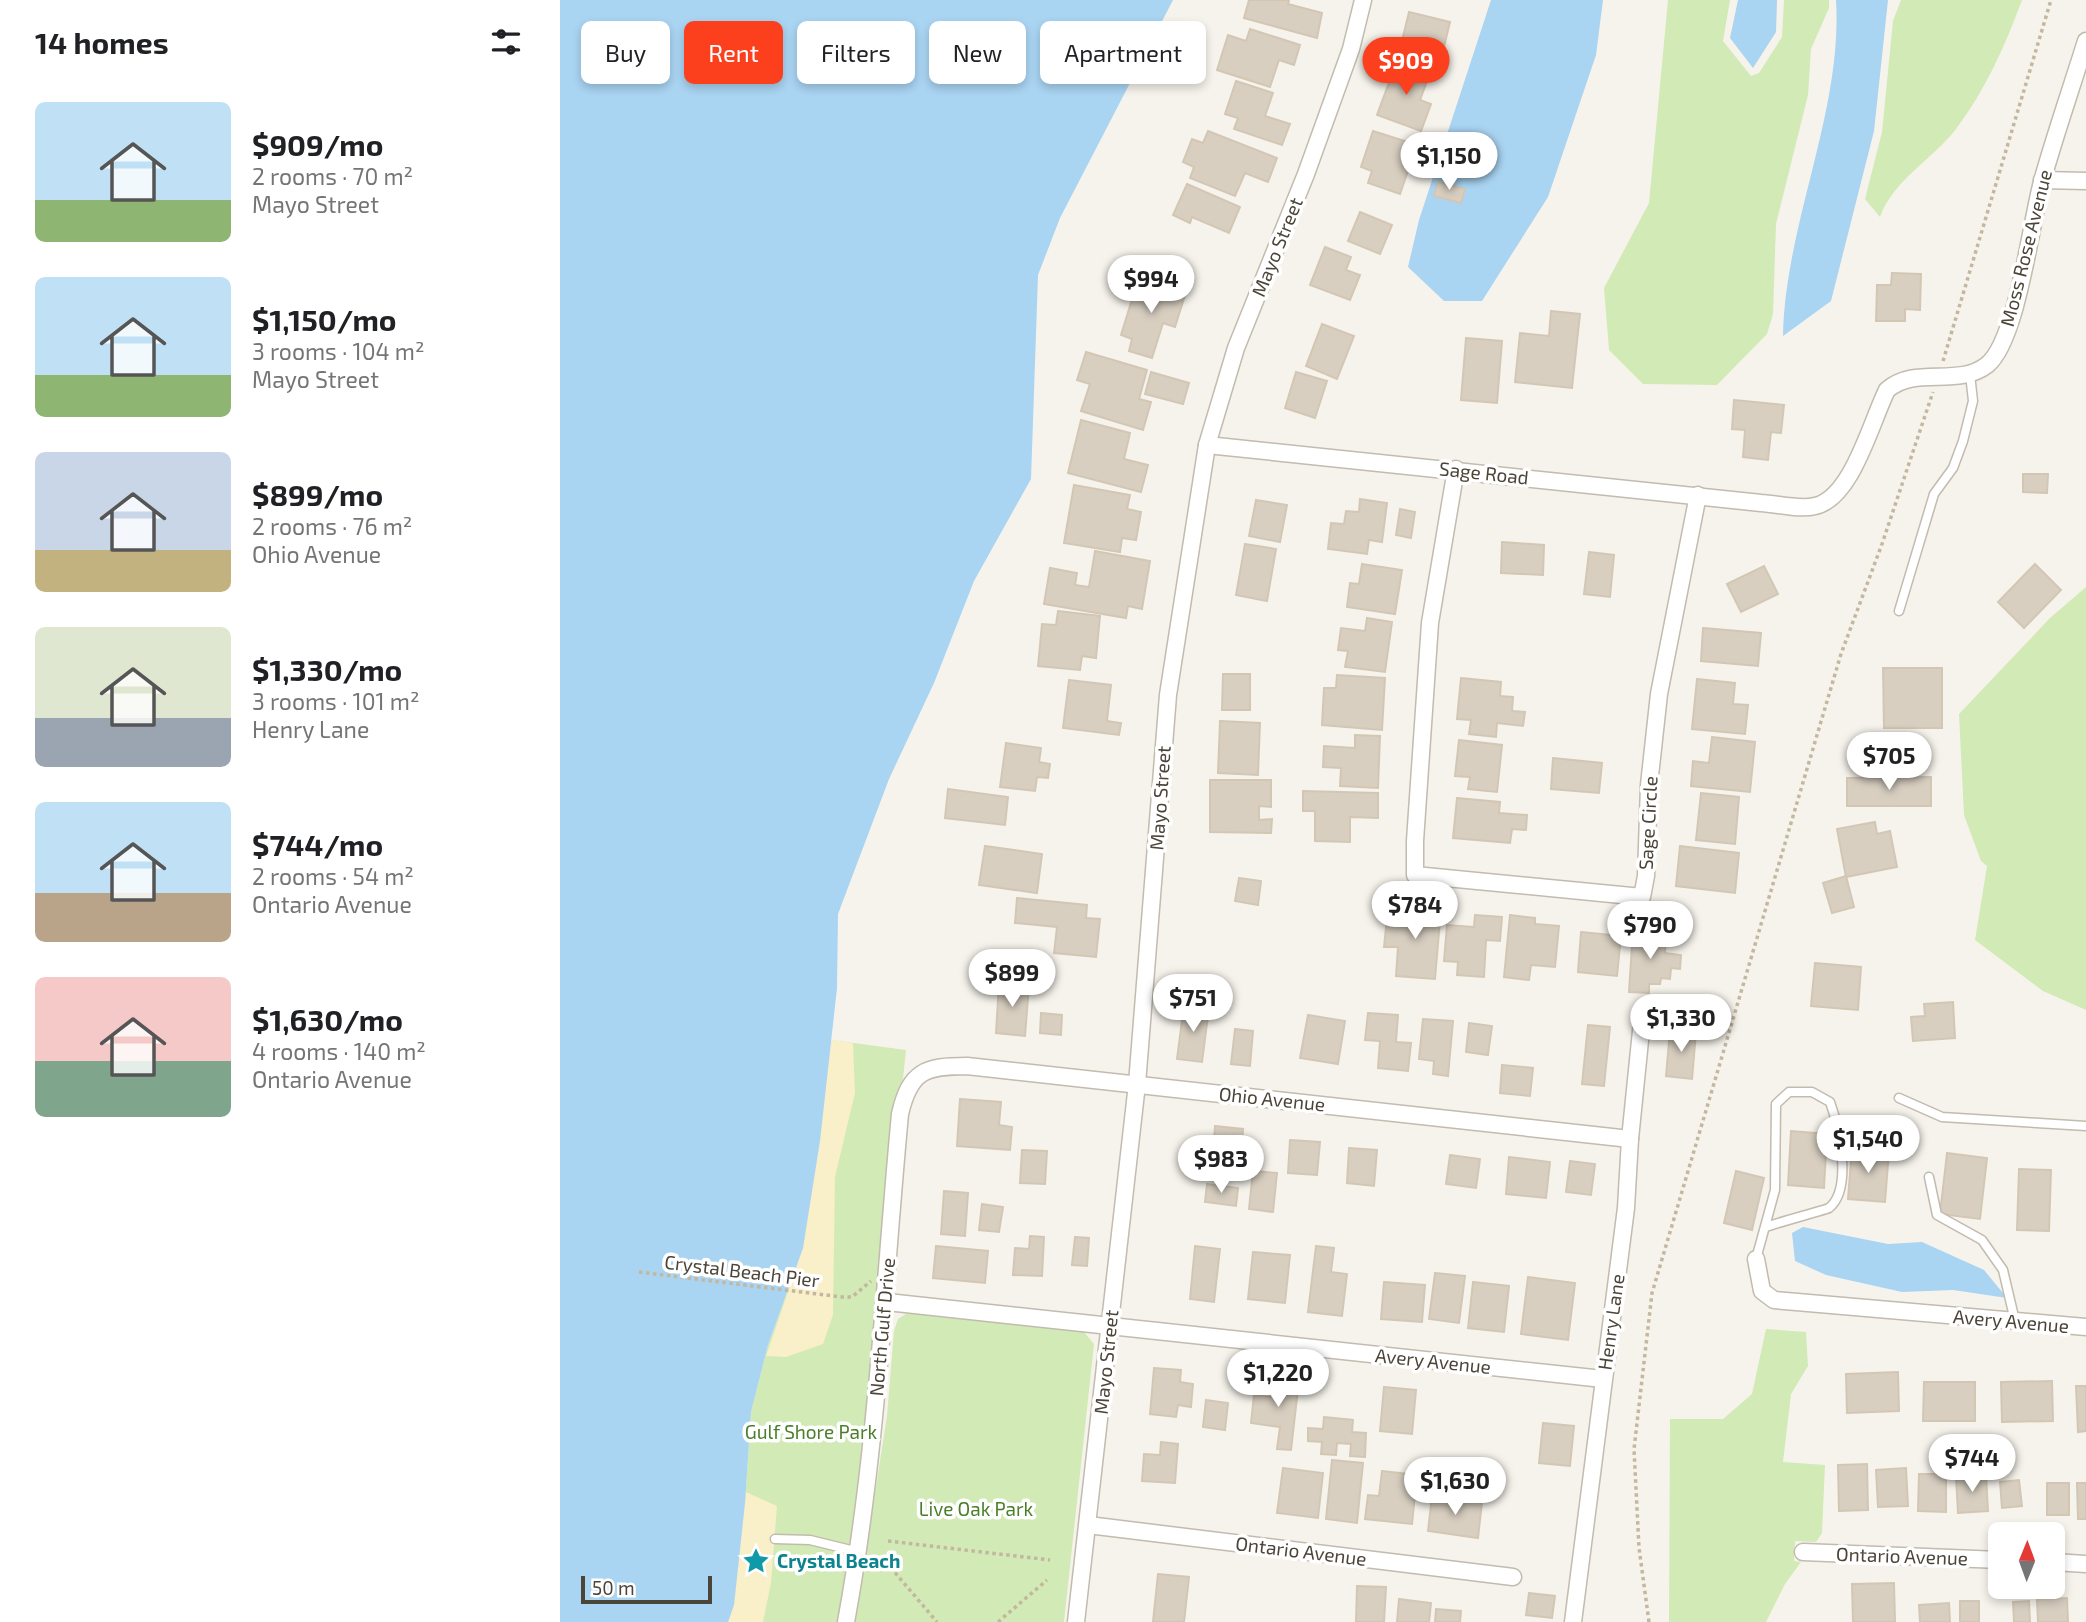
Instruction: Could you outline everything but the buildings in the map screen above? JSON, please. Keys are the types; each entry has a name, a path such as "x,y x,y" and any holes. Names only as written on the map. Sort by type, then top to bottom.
{"street":[{"name":"Mayo Street","path":"1076,1622 1137,1084 1168,695 1207,445 1236,348 1306,174 1350,49 1363,0"},
{"name":"Moss Rose Avenue","path":"1970,374 1989,364 2010,324 2042,180 2086,41"},
{"path":"2042,180 2086,181"},
{"path":"1938,376 1970,374"},
{"name":"Sage Road","path":"1207,445 1814,507 1830,500 1845,486 1887,390 1897,381 1910,377 1938,376"},
{"name":"Sage Circle","path":"1456,470 1430,623 1415,875 1643,897 1649,785 1659,694 1698,495"},
{"name":"Henry Lane","path":"1573,1622 1626,1208 1642,1021"},
{"name":"Ohio Avenue","path":"917,1076 934,1066 967,1066 1630,1139"},
{"name":"North Gulf Drive","path":"846,1622 859,1552 887,1302 900,1114 906,1090 917,1076"},
{"name":"Avery Avenue","path":"1756,1259 1762,1291 1774,1300 2086,1326"},
{"name":"Avery Avenue","path":"887,1302 1603,1379"},
{"name":"Ontario Avenue","path":"1088,1525 1513,1577"},
{"name":"Ontario Avenue","path":"1804,1552 1988,1560"},
{"path":"2065,1562 2086,1563"}],"lane":[{"path":"1899,611 1934,494 1953,468 1963,441 1973,401 1970,374"},
{"path":"1756,1259 1775,1190 1776,1104 1789,1092 1811,1092 1830,1102 1839,1127 1842,1165 1838,1196 1828,1209 1766,1227"},
{"path":"1899,1098 1942,1117 2086,1126"},
{"path":"1929,1177 1937,1215 1982,1240 2003,1270 2015,1321"},
{"path":"775,1539 810,1540 859,1552"}],"path":[{"path":"1649,1622 1639,1548 1634,1449 1652,1293 1841,654 1882,544 1938,376 2051,0"},
{"name":"Crystal Beach Pier","path":"639,1272 842,1297 852,1297 865,1284 888,1277"},
{"path":"888,1541 1050,1560"},
{"path":"886,1562 937,1622"},
{"path":"998,1622 1047,1580"}],"green space":[{"path":"1668,0 1730,0 1723,41 1751,76 1759,73 1782,37 1784,0 1829,0 1829,8 1811,49 1808,95 1776,224 1773,314 1767,334 1717,385 1643,384 1609,350 1604,288 1649,203"},
{"path":"1901,0 2022,0 1994,67 1967,114 1946,140 1894,192 1880,217 1865,199 1882,132 1893,21"},
{"path":"2086,587 2086,1010 2043,991 1975,940 1987,866 1981,861 1964,815 1959,714 2050,618"},
{"name":"Gulf Shore Park","path":"832,1040 906,1050 846,1622 728,1622 734,1605 751,1412 768,1345 803,1248"},
{"name":"Live Oak Park","path":"909,1312 1069,1326 1084,1332 1094,1344 1064,1622 855,1622 887,1416 894,1331 898,1319"},
{"path":"1766,1329 1806,1332 1808,1366 1791,1394 1783,1462 1825,1465 1822,1533 1816,1542 1795,1541 1794,1561 1801,1562 1785,1584 1766,1622 1669,1622 1670,1419 1723,1419 1752,1394"}],"sand":[{"path":"832,1040 853,1043 855,1093 835,1177 833,1315 823,1344 786,1357 766,1356 803,1248"},
{"name":"Crystal Beach","path":"746,1492 777,1506 771,1583 763,1622 728,1622 734,1605"}],"water":[{"path":"560,0 1173,0 1162,21 1040,21 1040,84 1129,84 1060,218 1038,275 1031,479 974,581 934,683 889,779 838,914 837,988 820,1141 803,1248 768,1345 751,1412 734,1605 728,1622 560,1622"},
{"path":"1491,0 1603,0 1596,55 1548,197 1482,301 1444,301 1408,267 1419,220"},
{"path":"1738,0 1777,0 1776,32 1753,68 1730,38"},
{"path":"1836,0 1888,0 1874,131 1831,301 1783,336 1793,252 1831,84 1836,42"},
{"path":"1803,1227 1888,1244 1922,1242 1984,1270 2007,1298 1953,1290 1902,1292 1826,1275 1795,1261 1792,1233"}],"place":[{"name":"Crystal Beach","path":"756,1561"}]}
